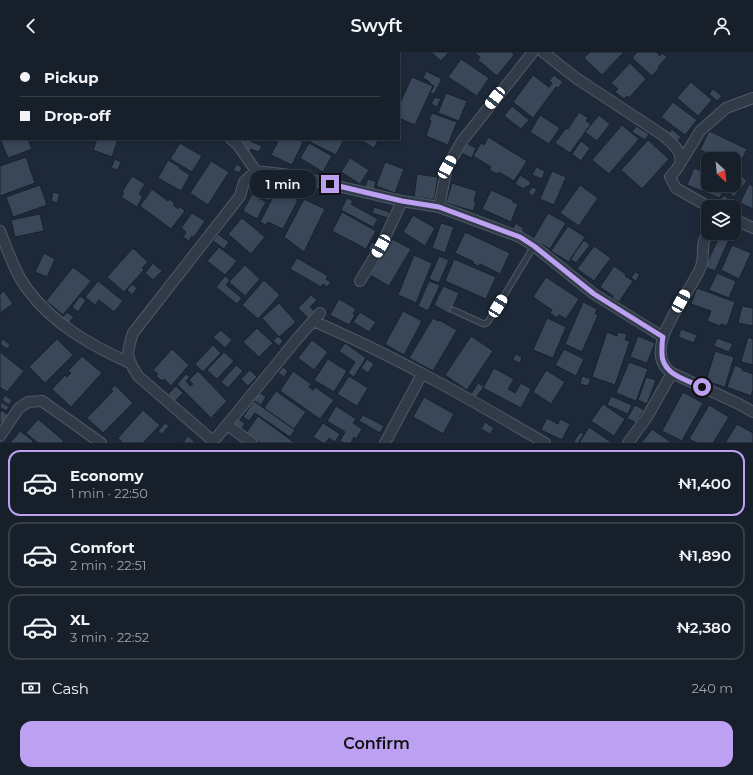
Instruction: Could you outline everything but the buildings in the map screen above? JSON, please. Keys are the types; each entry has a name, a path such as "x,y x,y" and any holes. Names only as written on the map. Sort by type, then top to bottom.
{"street":[{"path":"439,207 447,167 462,140 533,52"},
{"path":"543,52 576,78 664,136 678,151 680,155 680,164"},
{"path":"701,202 676,188 670,177 680,164 700,131 726,108 753,98"},
{"path":"232,140 238,145 256,171 290,175 402,201 439,207 520,237 534,246 594,294 663,337"},
{"path":"256,171 244,182 240,196 133,333 127,351 130,363 138,376 213,442 297,339 317,317 343,333 467,397 545,443"},
{"path":"360,281 381,246 402,201"},
{"path":"741,223 753,228"},
{"path":"0,231 16,269 28,290 40,304 58,322 103,351 130,363"},
{"path":"705,240 701,266 668,325 663,337 661,354 664,364 672,373 753,412"},
{"path":"628,443 647,417 672,373"},
{"path":"385,443 422,374"},
{"path":"0,436 19,408 28,402 42,400 101,443"},
{"path":"227,425 252,443"}],"lane":[{"path":"453,310 484,324 488,322 534,246"}],"route":[{"path":"330,184 402,201 439,207 520,237 534,246 594,294 663,337 661,354 664,364 668,370 677,376 702,387"}]}
